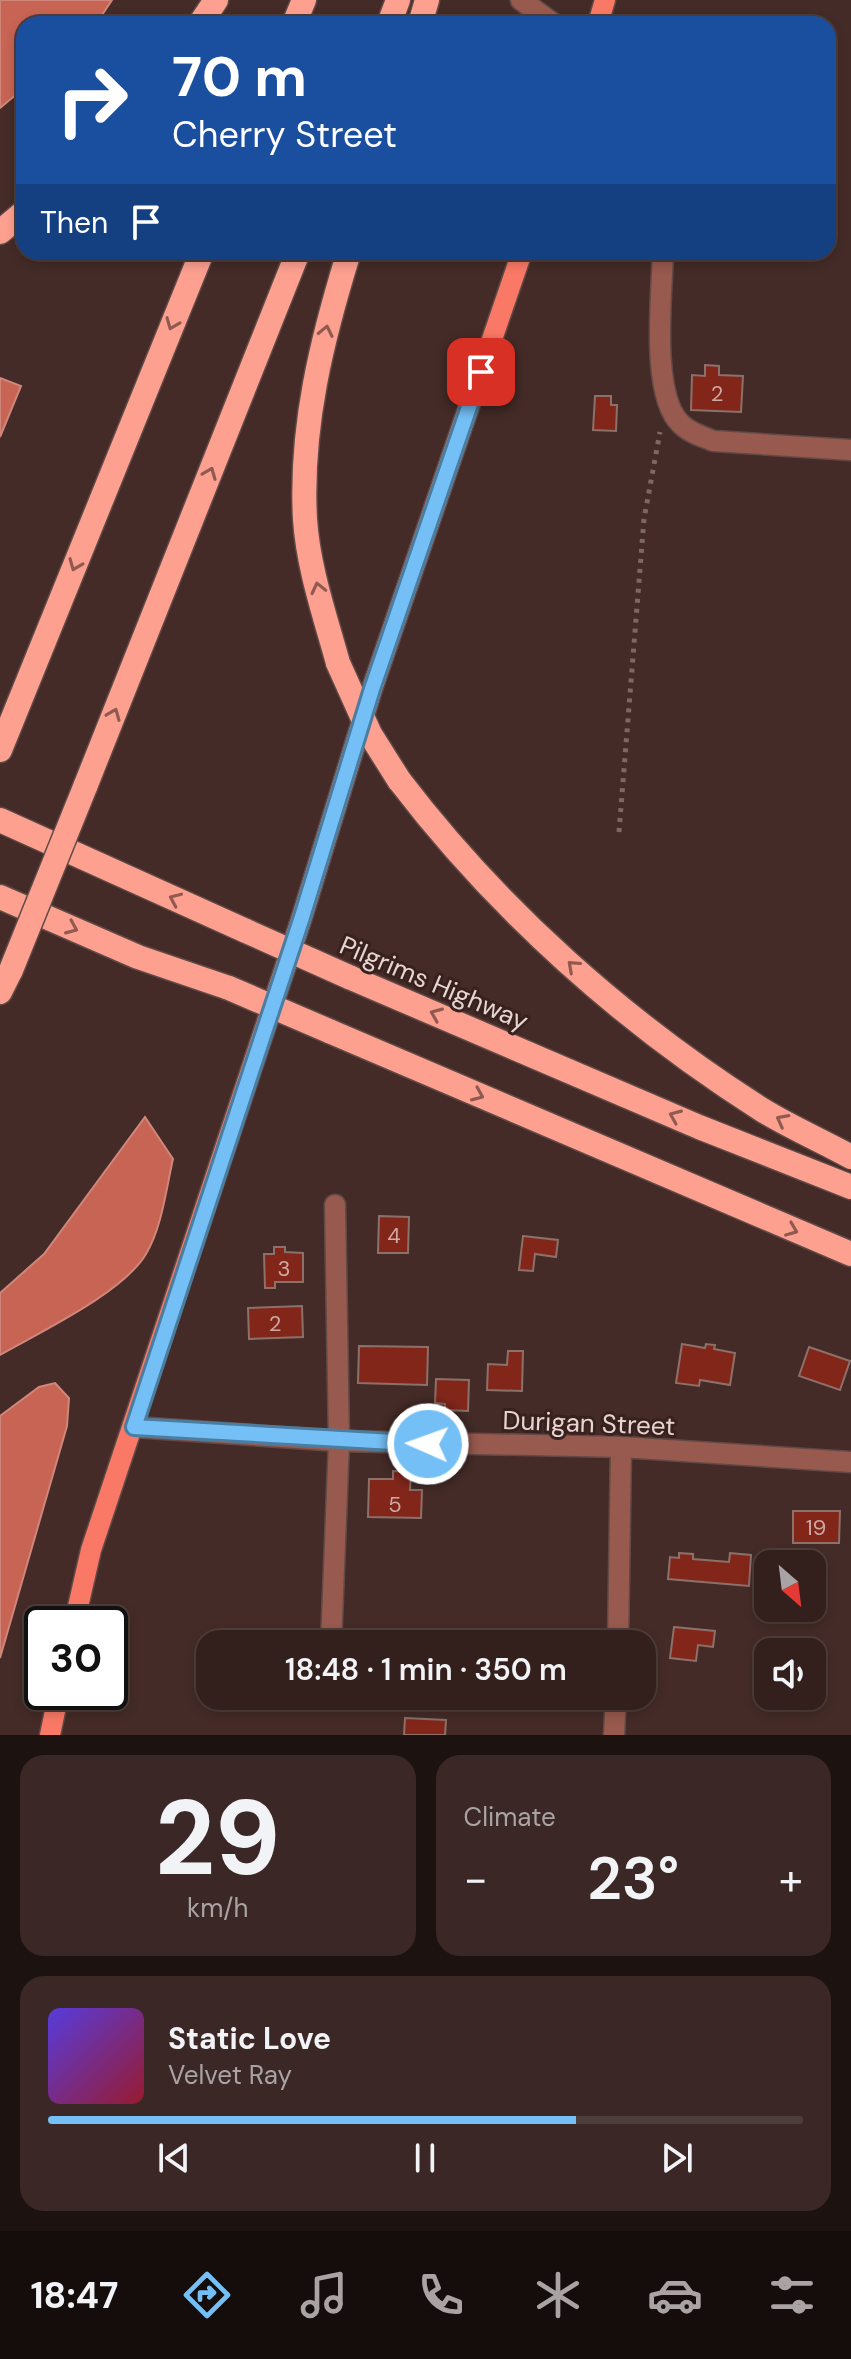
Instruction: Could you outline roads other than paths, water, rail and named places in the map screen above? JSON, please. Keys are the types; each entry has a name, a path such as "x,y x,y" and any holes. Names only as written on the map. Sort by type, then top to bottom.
{"highway":[{"path":"0,232 16,219"},
{"path":"0,750 199,260"},
{"path":"0,992 295,260"},
{"path":"347,260 330,313 310,404 305,521 317,588 338,663 370,734 399,780 476,873 533,930 642,1025 767,1112 851,1157"},
{"name":"Pilgrims Highway","path":"0,820 349,977 699,1127 851,1187"},
{"path":"0,897 138,957 229,988 851,1254"}],"main road":[{"path":"78,1606 91,1550 302,917 372,689 519,260"},
{"path":"50,1735 55,1710"}],"street":[{"path":"521,0 543,16"},
{"path":"663,260 662,359 665,391 671,411 680,424 714,441 851,450"},
{"path":"332,1630 339,1441 335,1205"},
{"name":"Durigan Street","path":"134,1427 339,1441 621,1447 851,1462"},
{"path":"618,1630 621,1447"},
{"path":"614,1735 615,1710"}]}
